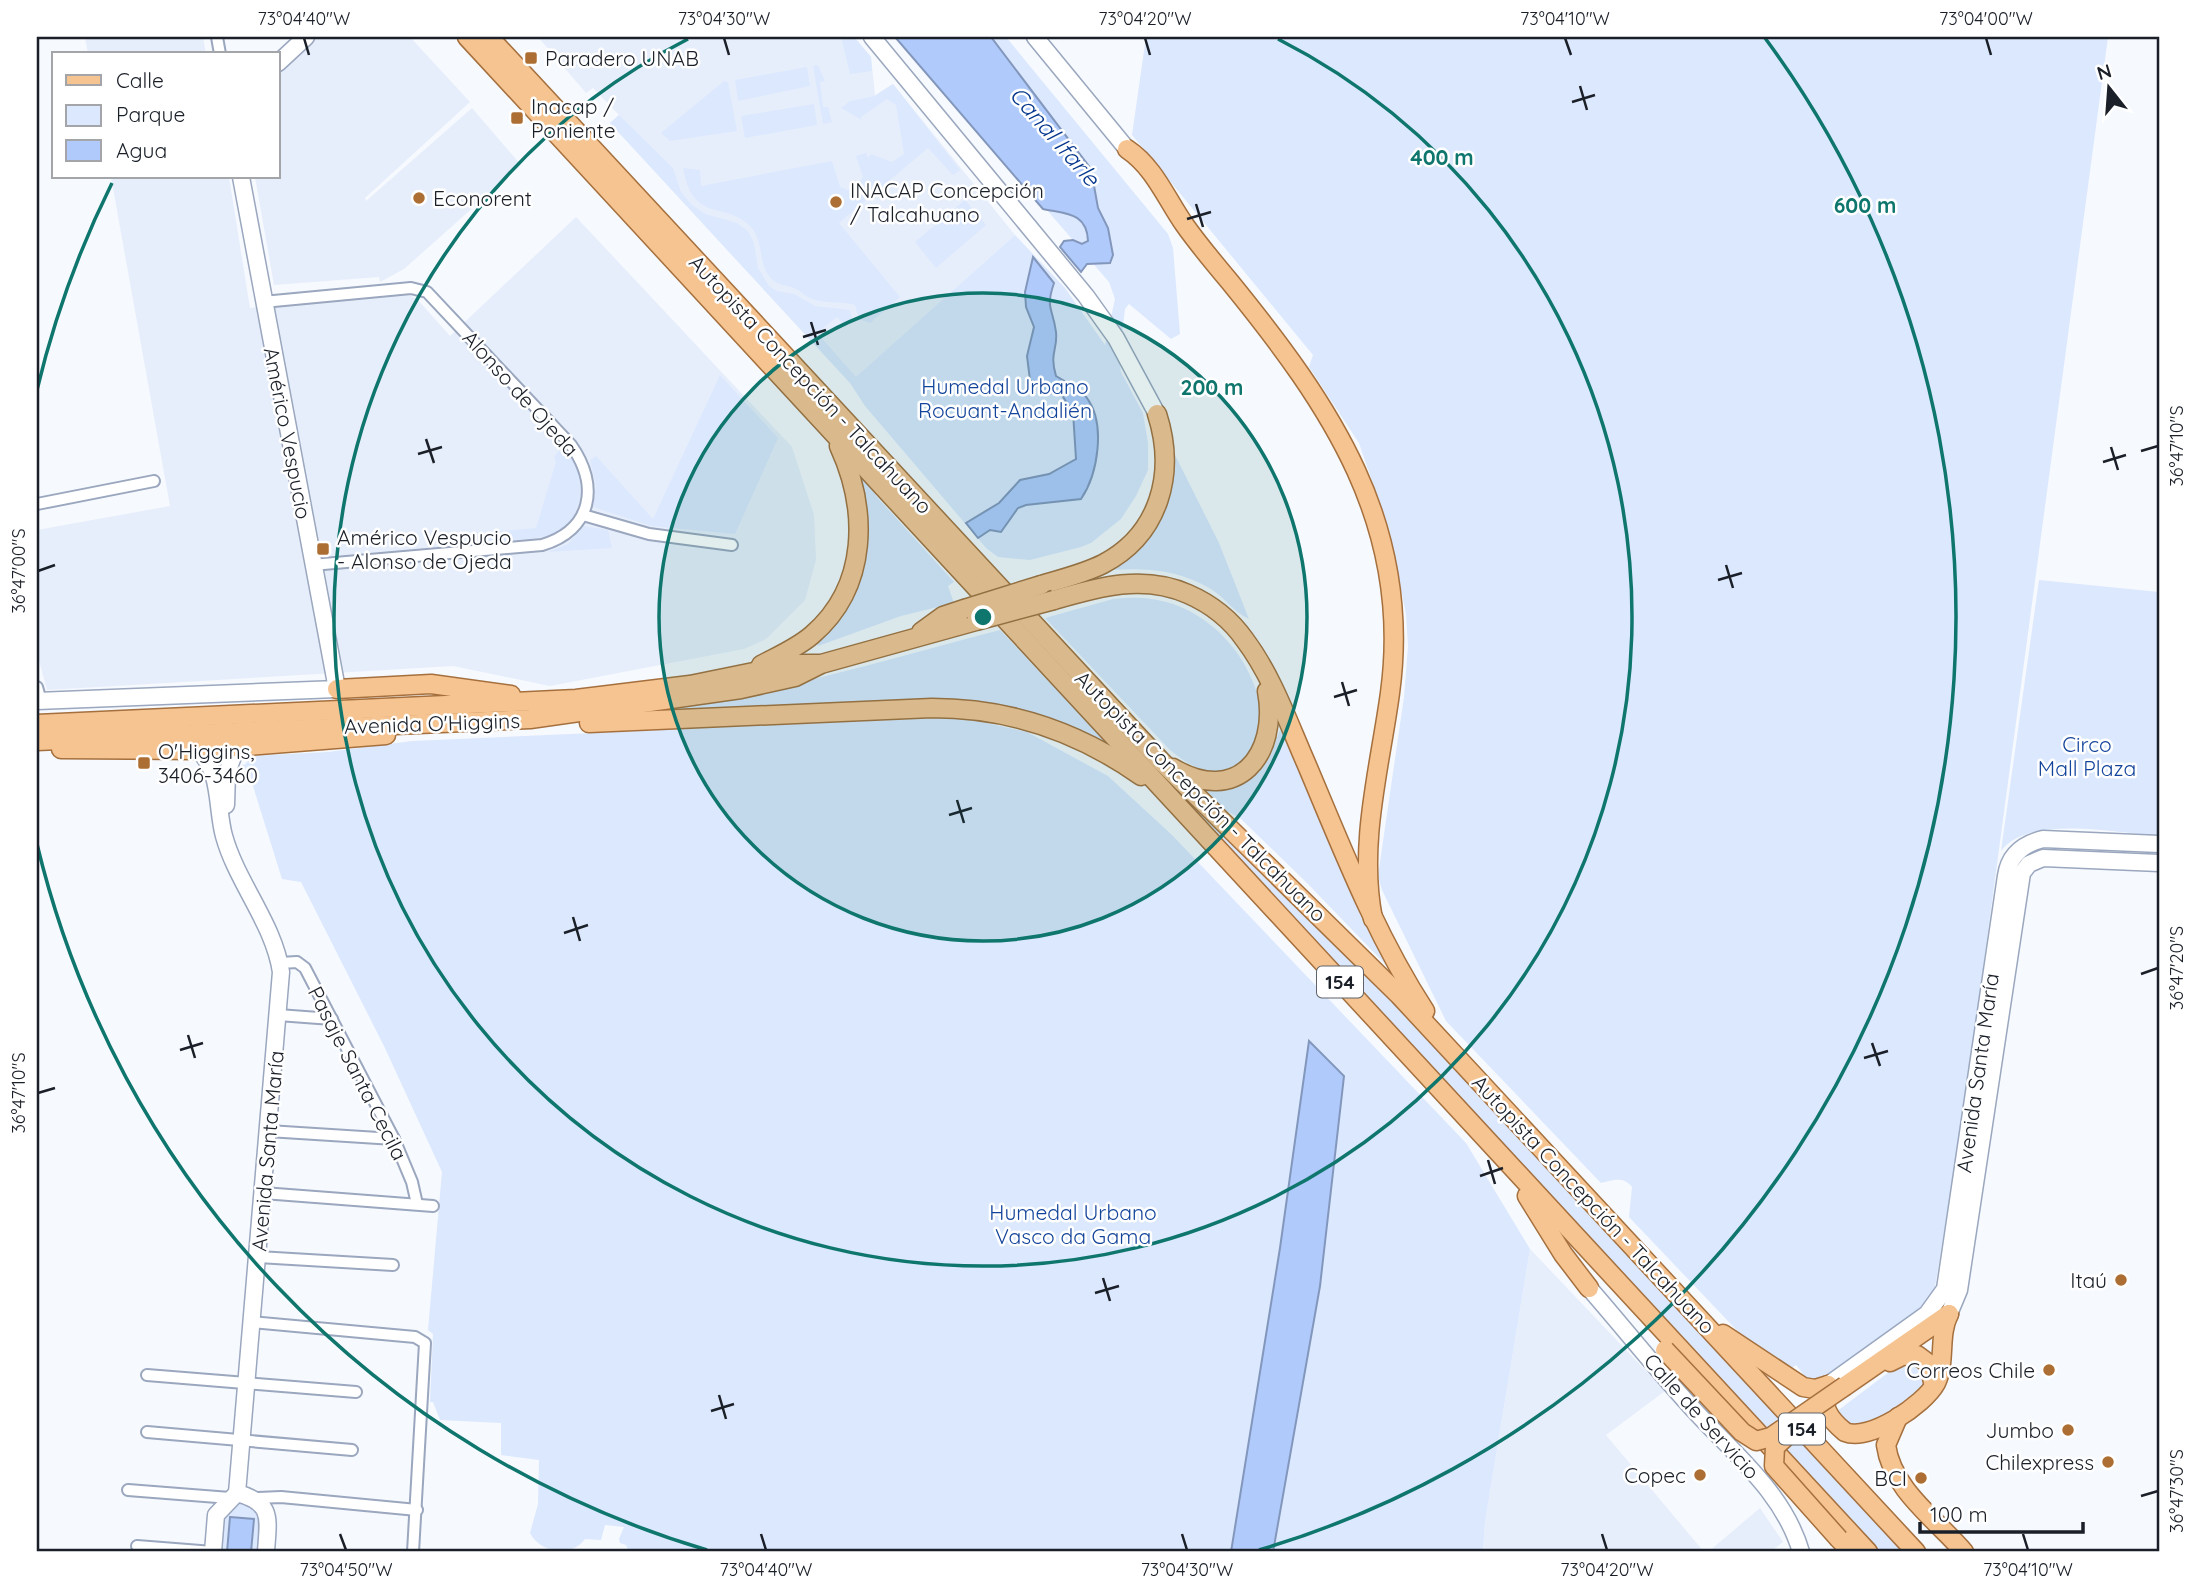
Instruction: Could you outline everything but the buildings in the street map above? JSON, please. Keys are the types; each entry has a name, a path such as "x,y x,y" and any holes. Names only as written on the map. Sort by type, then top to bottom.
{"main road":[{"path":"458,37 486,45"},
{"name":"Autopista Concepción - Talcahuano","path":"467,37 486,45 922,504 1161,761 1316,911 1448,1046 1916,1552"},
{"name":"Autopista Concepción - Talcahuano","path":"486,45 828,428 1868,1552"},
{"path":"1127,149 1153,173 1193,237 1318,398 1352,459 1370,505 1387,570 1394,638 1391,690 1366,856 1373,919"},
{"path":"970,615 1041,585 1106,562 1128,547 1147,525 1160,496 1167,461 1157,414"},
{"path":"732,677 783,654 814,634 831,614 851,578 860,533 858,504 845,460 828,428"},
{"name":"Avenida O'Higgins","path":"37,743 530,719 741,689 795,677 821,664 913,638 970,615 1054,600 1118,584 1142,583 1177,589 1209,605 1230,621 1247,641 1259,664"},
{"name":"Avenida O'Higgins","path":"37,724 545,701 648,691 793,664 821,664"},
{"path":"1259,664 1373,919 1448,1046"},
{"path":"1161,761 1187,775 1213,780 1236,775 1256,761 1266,746 1270,720 1268,695 1259,664"},
{"path":"337,689 441,684 545,701"},
{"path":"530,719 568,723 932,708 976,709 1016,717 1067,735 1133,771 1173,801"},
{"path":"37,743 87,751 198,750 360,739 433,723"},
{"path":"1507,1163 1558,1247 1589,1288"},
{"path":"1560,1220 1616,1296 1742,1432 1756,1441 1771,1437 1840,1387 1896,1358 1913,1354 1925,1359 1932,1368 1931,1389"},
{"path":"1689,1305 1726,1337 1780,1368 1798,1384 1815,1389 1840,1387"},
{"path":"1949,1314 1938,1376 1931,1389 1898,1417 1867,1434 1845,1432 1826,1409 1824,1398 1949,1314"},
{"path":"1840,1387 1782,1439 1773,1457 1776,1470 1845,1546"},
{"path":"1898,1417 1886,1445 1900,1479 1910,1494 1965,1552"}],"street":[{"path":"280,61 306,37"},
{"path":"872,37 1086,296 1116,338 1157,414"},
{"path":"1035,37 1127,149"},
{"name":"Américo Vespucio","path":"241,178 337,689"},
{"name":"Alonso de Ojeda","path":"263,302 411,288 428,292 577,454 588,483 583,515"},
{"path":"37,504 153,481"},
{"path":"312,565 542,545 567,533 583,515 649,534 732,545"},
{"name":"Avenida O'Higgins","path":"38,697 337,689"},
{"path":"222,821 227,773 236,748"},
{"name":"Avenida Santa María","path":"198,750 211,765 229,849 280,963 247,1385 234,1495"},
{"name":"Avenida Santa María","path":"1840,1387 1927,1314 1944,1289 2006,876 2012,858 2027,844 2043,839 2159,844"},
{"name":"Avenida Santa María","path":"1949,1314 1959,1290 2022,873 2029,864 2043,858 2159,863"},
{"name":"Pasaje Santa Cecila","path":"280,963 297,962 303,966 394,1139 412,1182 417,1205"},
{"path":"278,1015 332,1019"},
{"path":"268,1130 394,1139"},
{"path":"263,1193 433,1206"},
{"path":"258,1257 394,1265"},
{"name":"Calle de Servicio","path":"1589,1288 1691,1407 1778,1500 1791,1523 1801,1552"},
{"path":"252,1322 415,1337 423,1341 426,1350 414,1552"},
{"path":"147,1375 356,1392"},
{"path":"147,1432 352,1450"},
{"path":"128,1490 281,1497 417,1510"},
{"path":"137,1546 213,1552 216,1515 234,1495"},
{"path":"258,1498 267,1517 266,1552"}],"shaded area":[{"path":"85,37 203,37 206,52 88,52"},
{"path":"317,37 410,37 470,102 365,198 366,201 472,108 521,165 404,269 380,282 379,277 274,285 255,178 280,178 280,73"},
{"name":"INACAP Concepción / Talcahuano","path":"538,37 854,37 871,57 875,95 893,84 1015,235 850,383 610,123 619,115 593,88 586,93"},
{"path":"111,178 229,178 250,308 399,290 417,299 450,336 576,217 792,447 814,515 816,560 805,600 766,639 744,649 550,686 453,666 47,690 37,653 37,530 170,506"},
{"path":"1530,1249 1665,1391 1606,1435 1704,1552 1483,1552 1485,1522"},
{"path":"1760,1508 1783,1542 1770,1552 1708,1552"}],"green space":[{"path":"841,37 854,37 871,57 872,71 850,74"},
{"name":"Humedal Urbano Rocuant-Andalién","path":"898,37 1006,37 1168,234 1173,248 1180,334 1171,339 1129,304 1125,309 1119,358 1121,372 1143,413 1148,443 1148,470 1121,519 1091,543 1081,547 1030,560 998,557 986,548 865,406 850,383 610,123 619,115 673,168 681,192 692,205 705,214 737,223 748,231 754,243 758,268 769,286 777,291 794,294 815,306 850,310 852,319 846,326 837,317 817,333 856,377 1015,235 1065,288 1105,345 1115,299 1109,282"},
{"path":"1146,37 2108,37 1964,1110 1933,1299 1814,1388 1796,1365 1789,1370 1748,1342 1629,1217 1632,1187 1622,1180 1601,1183 1446,1021 1382,890 1378,876 1404,697 1408,646 1406,614 1389,530 1359,443 1309,367 1313,355 1132,135"},
{"path":"818,65 825,81 820,82 823,107 828,107 832,122 823,124 813,66"},
{"path":"807,67 810,86 738,101 735,80"},
{"path":"724,81 728,82 737,131 670,141 661,133"},
{"path":"893,84 960,170 953,175 928,148 871,196 860,182 863,177 856,156 866,153 868,158 871,154 892,162 904,154 896,105 887,99 861,117 862,120 841,108 850,101 875,96"},
{"path":"814,104 817,125 745,138 741,116"},
{"path":"832,161 840,187 847,190 855,188 866,200 839,223 900,297 870,323 859,319 855,305 812,299 794,288 774,281 765,269 758,240 751,227 731,214 702,205 688,186 683,168 700,170 701,186"},
{"path":"965,200 986,225 936,268 915,242"},
{"path":"720,375 778,438 735,534 651,526 593,507 596,486 590,460 596,456 653,519"},
{"path":"562,447 577,470 580,483 580,497 570,521 560,530 546,536 490,542 489,532 536,528 556,462 554,457"},
{"path":"1173,451 1219,543 1249,619 1211,589 1185,577 1143,569 1100,571 1136,548"},
{"path":"859,471 877,497 954,582 948,586 954,603 901,616 818,646 817,641 865,555 867,522 857,476"},
{"path":"584,526 608,530 612,548 548,552 568,544"},
{"name":"Circo Mall Plaza","path":"2039,580 2159,592 2159,836 2074,828 2052,829 2014,840 2001,851"},
{"path":"1146,598 1173,604 1193,613 1211,625 1241,659 1252,678 1262,721 1257,741 1251,751 1232,770 1212,773 1201,770 1170,750 1045,618 1113,599"},
{"path":"1022,620 1347,951 1905,1552 1876,1552 1017,622"},
{"path":"1000,630 1107,743 1002,707 643,713 778,687"},
{"name":"Humedal Urbano Vasco da Gama","path":"960,717 1027,732 1108,776 1172,835 1466,1143 1530,1249 1485,1522 1483,1552 629,1552 619,1539 624,1527 605,1525 601,1540 585,1539 572,1549 557,1551 541,1545 530,1533 538,1504 539,1460 501,1455 501,1423 440,1420 433,1402 430,1402 433,1334 428,1330 442,1172 384,1046 301,882 282,879 253,786 242,765 246,764 248,756 328,752 412,741"},
{"path":"1283,729 1362,917 1387,966 1241,819 1225,810 1206,791 1252,777 1269,759 1280,730"},
{"path":"1905,1360 1923,1366 1925,1384 1922,1389 1860,1431 1832,1415"},
{"path":"239,1501 254,1508 261,1520 260,1552 219,1552 221,1521 227,1507"}],"water":[{"name":"Canal Ifarle","path":"895,37 991,37 1091,169 1098,208 1108,228 1113,255 1110,263 1087,264 1081,272 1060,247 1064,241 1073,240 1082,244 1088,241 1084,224 1073,216 1043,209"},
{"path":"1033,257 1054,283 1050,304 1056,332 1053,362 1056,376 1081,391 1093,409 1098,435 1095,463 1081,499 1018,508 1001,532 990,530 978,538 966,523 999,503 1020,480 1049,474 1076,459 1073,412 1061,394 1047,393 1030,380 1027,356 1034,327 1026,307 1025,292"},
{"path":"1309,1041 1344,1076 1320,1286 1273,1552 1231,1552 1280,1248"},
{"path":"230,1517 254,1519 251,1552 227,1552"}],"place":[{"name":"Paradero UNAB","path":"531,58"},
{"name":"Inacap / Poniente","path":"517,118"},
{"name":"Econorent","path":"419,198"},
{"name":"INACAP Concepción / Talcahuano","path":"836,202"},
{"name":"Américo Vespucio - Alonso de Ojeda","path":"323,549"},
{"name":"O'Higgins, 3406-3460","path":"144,763"},
{"name":"Itaú","path":"2121,1280"},
{"name":"Correos Chile","path":"2049,1370"},
{"name":"Jumbo","path":"2068,1430"},
{"name":"Chilexpress","path":"2108,1462"},
{"name":"Copec","path":"1700,1475"},
{"name":"BCI","path":"1921,1478"}]}
